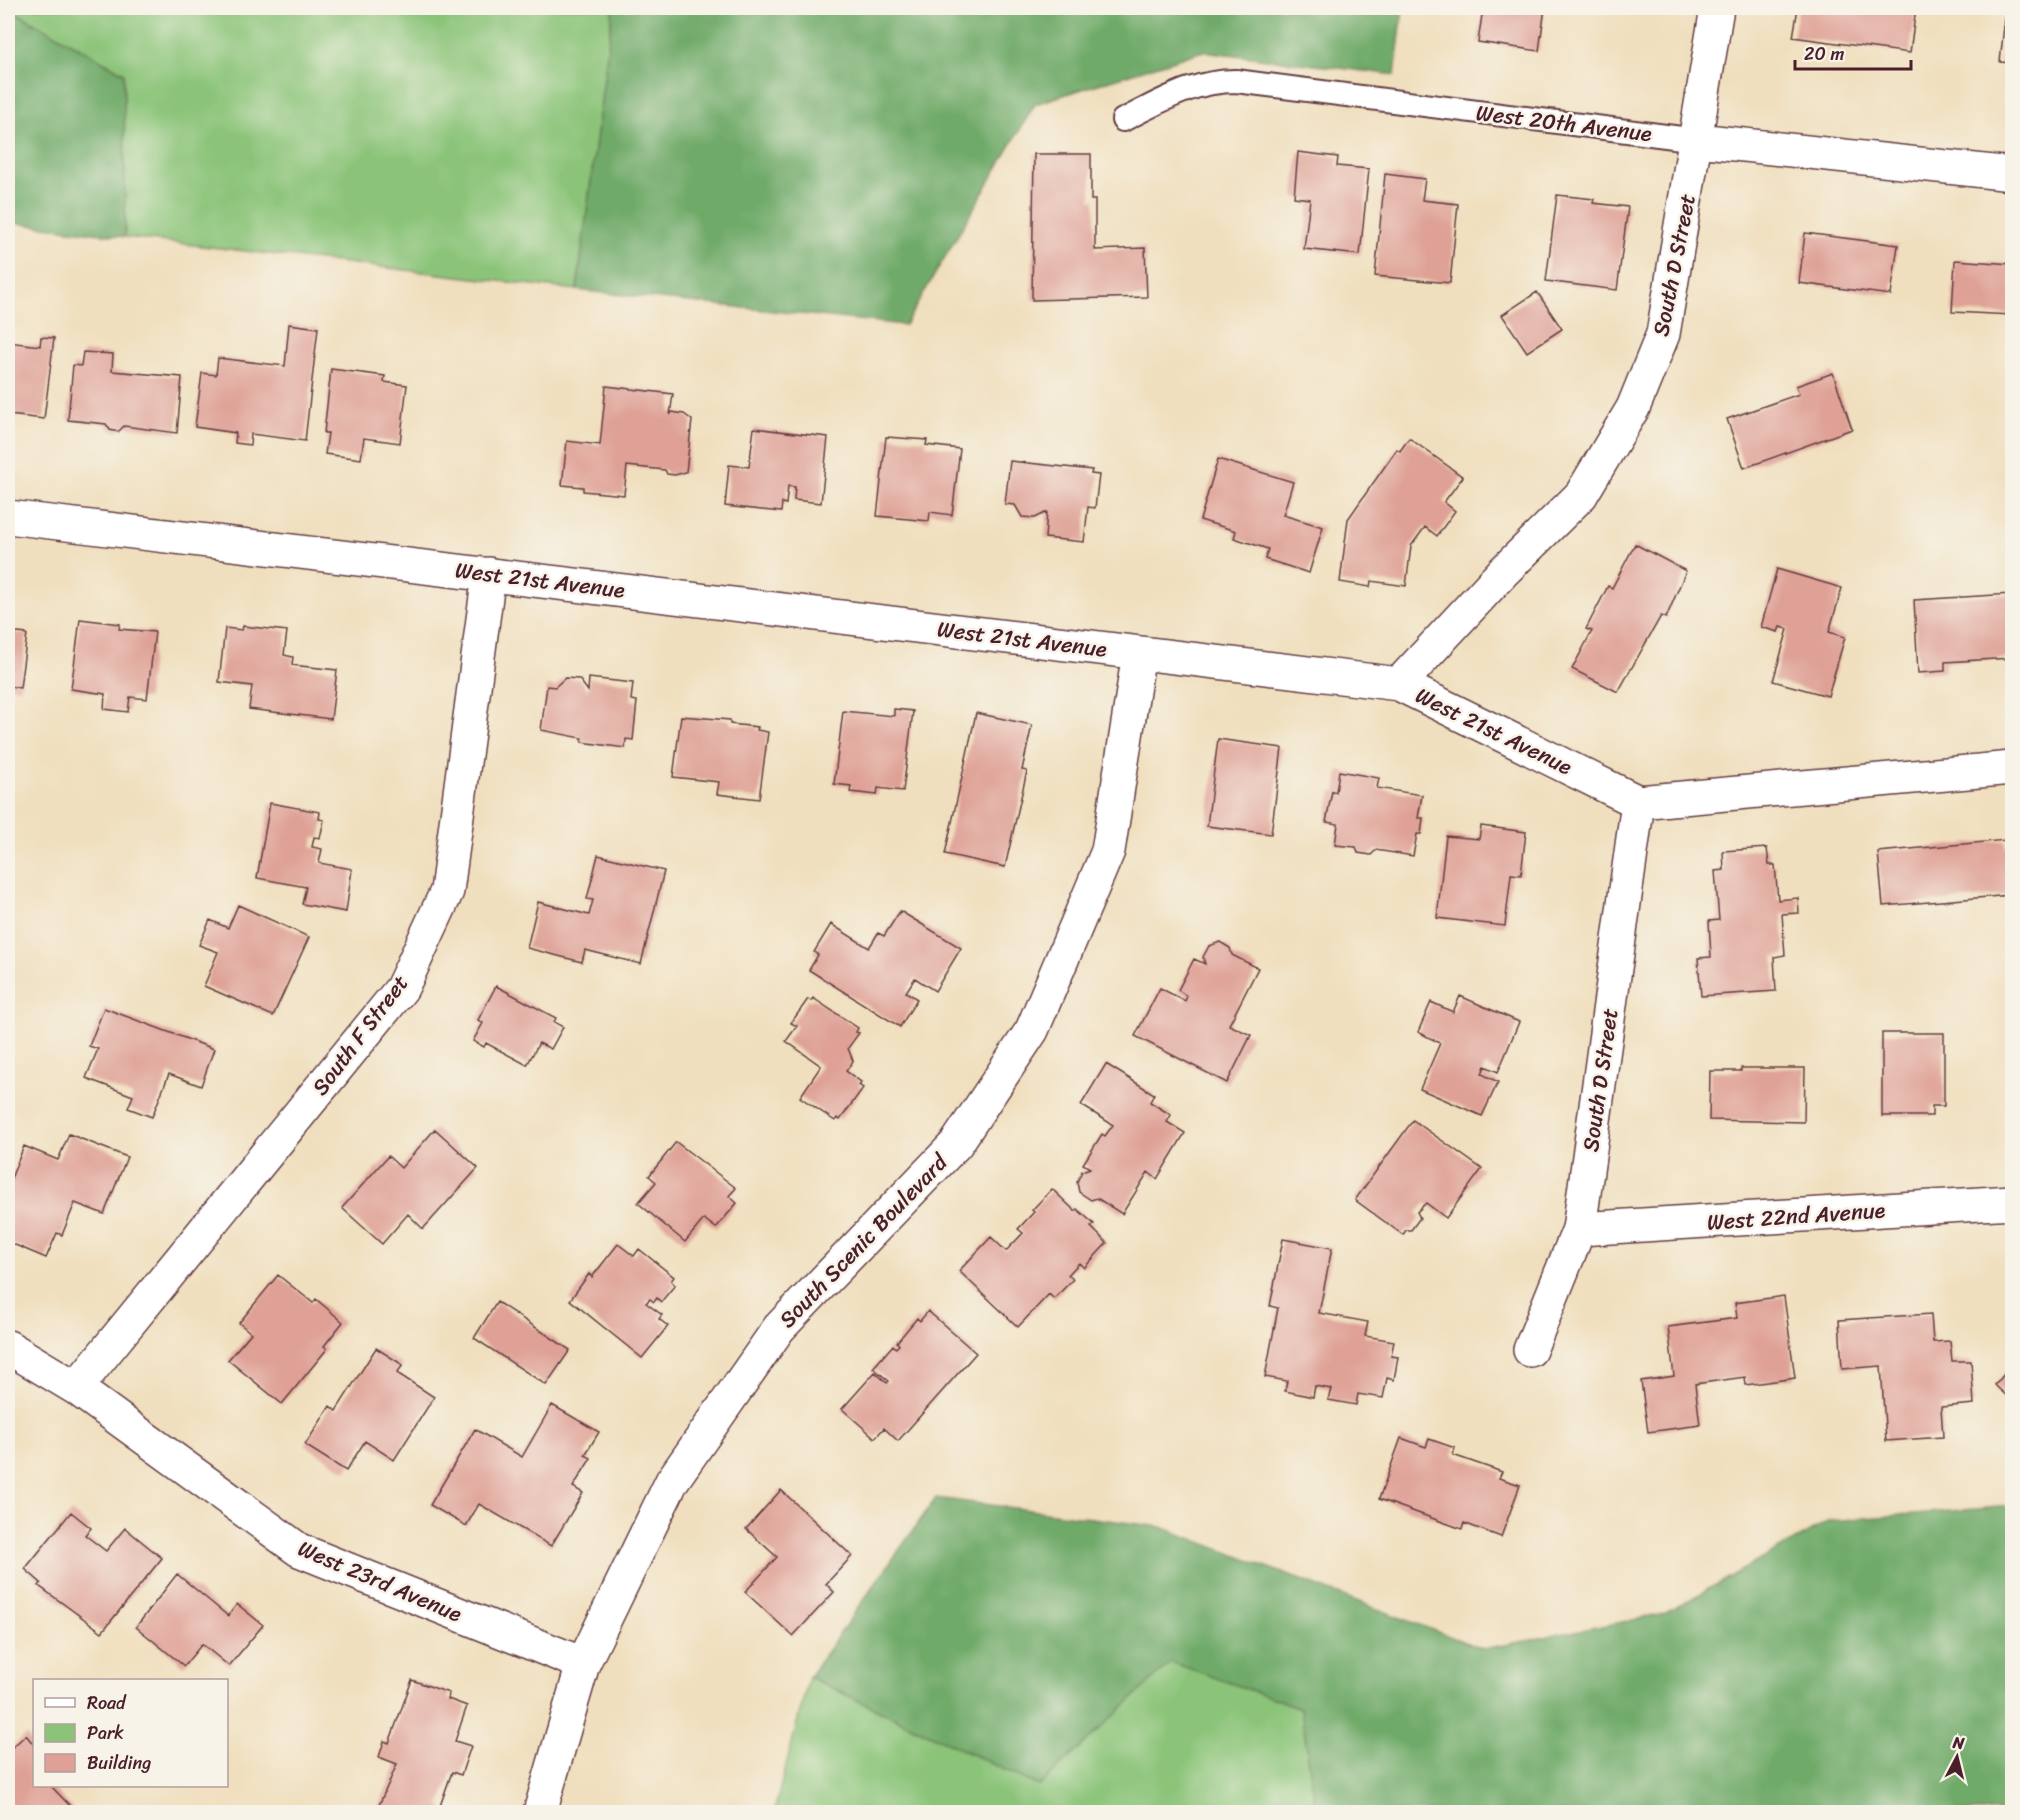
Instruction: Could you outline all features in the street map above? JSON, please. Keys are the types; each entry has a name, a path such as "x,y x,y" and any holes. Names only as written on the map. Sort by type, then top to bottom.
{"street":[{"name":"South D Street","path":"1399,684 1503,572 1581,495 1633,408 1663,334 1697,140 1717,8"},
{"name":"West 20th Avenue","path":"1697,140 2013,174"},
{"name":"West 21st Avenue","path":"8,517 1399,684 1638,802"},
{"name":"South F Street","path":"75,1388 402,988 447,891 489,574"},
{"name":"South Scenic Boulevard","path":"540,1812 583,1664 672,1481 779,1328 956,1144 1032,1030 1108,852 1139,653"},
{"path":"1638,802 2013,768"},
{"name":"South D Street","path":"1530,1350 1579,1229 1638,802"},
{"name":"West 22nd Avenue","path":"1579,1229 2013,1202"},
{"name":"West 23rd Avenue","path":"8,1347 75,1388 299,1550 583,1664"}],"lane":[{"name":"West 20th Avenue","path":"1123,120 1191,87 1214,81 1236,81 1697,140"}],"green space":[{"path":"8,8 613,8 577,290 125,237 124,73"},
{"path":"8,8 124,73 125,237 8,222"},
{"path":"613,8 1403,8 1395,75 1203,51 1035,104 905,325 577,290"},
{"path":"936,1498 1161,1527 1483,1649 1664,1614 1829,1521 2012,1506 2012,1812 1316,1812 1301,1708 1171,1662 1039,1786 809,1677"},
{"path":"1170,1661 1301,1708 1316,1812 774,1812 809,1677 1039,1786"}],"building":[{"path":"1483,8 1545,8 1539,51 1478,42"},
{"path":"1798,8 1916,8 1910,53 1793,37"},
{"path":"2006,8 2012,8 2012,63 2000,62"},
{"path":"1298,152 1338,157 1337,166 1369,169 1360,255 1304,249 1310,199 1294,197"},
{"path":"1034,154 1091,154 1091,200 1095,200 1095,250 1145,248 1147,297 1032,300"},
{"path":"1385,174 1425,179 1422,200 1458,204 1450,283 1375,276"},
{"path":"1557,195 1594,199 1593,203 1628,207 1617,290 1546,281"},
{"path":"1805,233 1898,245 1891,295 1799,283"},
{"path":"1955,260 2012,264 2012,315 1952,312"},
{"path":"1537,292 1562,329 1527,352 1502,315"},
{"path":"289,324 318,328 305,441 251,434 250,445 235,443 236,433 195,427 202,373 216,375 218,358 285,366"},
{"path":"41,337 54,338 44,419 9,415 11,400 8,399 8,342 40,346"},
{"path":"83,352 113,354 112,371 182,377 177,433 124,426 118,432 110,430 106,424 68,420 73,365 81,366"},
{"path":"331,369 385,376 384,382 407,385 400,443 364,438 361,459 325,454 328,433 324,433"},
{"path":"1833,373 1852,429 1744,468 1727,419 1799,394 1796,386"},
{"path":"606,386 673,394 670,415 672,412 684,414 692,420 686,472 675,475 667,474 665,470 627,466 624,495 583,491 583,487 562,485 567,441 600,445"},
{"path":"754,428 828,437 821,503 794,500 795,487 788,486 786,504 782,503 781,512 725,506 729,465 749,467"},
{"path":"886,437 927,440 926,445 960,449 952,515 930,512 929,521 877,516"},
{"path":"1409,438 1463,477 1444,502 1455,511 1437,536 1425,527 1411,546 1406,586 1371,581 1370,587 1340,582 1348,519 1397,449 1400,451"},
{"path":"1218,459 1293,482 1283,515 1323,527 1309,573 1265,559 1268,549 1234,538 1236,531 1200,520"},
{"path":"1010,461 1092,470 1091,474 1099,475 1095,508 1088,507 1084,542 1045,538 1047,512 1035,518 1022,517 1015,505 1005,504"},
{"path":"1635,544 1686,571 1666,618 1661,616 1618,692 1572,669 1592,631 1586,629 1608,586 1612,588"},
{"path":"1777,569 1842,588 1829,632 1845,637 1828,696 1773,681 1788,629 1780,627 1778,632 1761,627"},
{"path":"2012,594 2012,658 1945,662 1945,671 1918,673 1914,600"},
{"path":"80,619 120,624 119,629 155,632 147,699 130,697 128,712 104,709 105,694 71,689"},
{"path":"243,626 287,631 284,655 293,657 292,665 337,670 331,719 249,709 252,686 219,682 225,628 242,630"},
{"path":"8,632 27,634 20,688 8,686"},
{"path":"565,678 579,679 588,691 589,678 633,683 631,700 637,701 633,740 626,739 625,748 582,742 582,738 541,730 547,686 555,687"},
{"path":"894,709 913,711 903,791 878,788 877,795 850,792 851,786 834,784 843,711 894,716"},
{"path":"976,713 1032,725 1022,770 1027,771 1005,867 945,854"},
{"path":"681,716 730,720 730,724 758,727 757,730 768,732 759,799 717,794 719,782 673,777"},
{"path":"1218,739 1282,748 1271,834 1207,826"},
{"path":"1339,771 1379,778 1377,788 1422,795 1418,818 1423,818 1421,834 1417,834 1413,856 1376,850 1371,855 1358,853 1356,847 1335,845 1338,824 1326,822 1332,791 1336,792"},
{"path":"270,803 320,812 319,819 324,820 320,838 314,837 312,847 322,849 319,863 352,869 346,912 302,904 306,887 257,878"},
{"path":"1481,826 1526,832 1521,875 1511,874 1505,926 1437,918 1446,836 1479,839"},
{"path":"2006,840 2011,895 1883,906 1878,852"},
{"path":"1767,848 1769,865 1775,865 1778,900 1798,898 1799,913 1782,914 1785,955 1774,957 1776,991 1701,996 1698,958 1711,957 1709,921 1719,920 1715,871 1724,870 1723,851"},
{"path":"598,855 664,871 641,964 585,950 582,962 527,948 538,902 589,915 593,900 587,899"},
{"path":"238,905 309,937 273,1016 204,986 218,952 199,945 210,920 228,928"},
{"path":"900,911 961,948 935,991 915,978 906,992 917,999 900,1027 809,970 818,955 814,952 831,924 869,948 878,933 884,936"},
{"path":"1220,942 1230,948 1232,955 1258,968 1229,1025 1251,1035 1227,1083 1135,1036 1160,988 1185,1001 1187,996 1178,990 1194,959 1205,964 1203,957 1209,946"},
{"path":"496,986 556,1018 554,1022 563,1027 551,1049 539,1043 527,1065 486,1043 484,1047 473,1041 483,1023 478,1020"},
{"path":"1460,996 1519,1022 1498,1072 1485,1066 1482,1074 1498,1082 1482,1116 1420,1089 1440,1043 1418,1032 1431,1002 1453,1012"},
{"path":"813,998 858,1028 856,1032 859,1033 848,1048 853,1061 846,1071 861,1082 859,1085 863,1088 840,1120 837,1118 835,1121 800,1097 821,1066 786,1041 797,1026 791,1023 808,999 811,1001"},
{"path":"104,1008 214,1049 201,1086 169,1074 152,1117 128,1108 133,1096 86,1078 98,1049 89,1046"},
{"path":"1882,1033 1944,1033 1944,1106 1932,1106 1932,1116 1882,1116"},
{"path":"1106,1064 1154,1094 1150,1102 1171,1115 1167,1122 1185,1133 1157,1179 1148,1172 1122,1214 1097,1198 1091,1200 1079,1192 1077,1182 1082,1171 1090,1168 1083,1164 1102,1134 1105,1136 1113,1125 1081,1105"},
{"path":"1741,1068 1805,1068 1804,1122 1709,1120 1710,1071 1741,1071"},
{"path":"1413,1120 1482,1169 1446,1218 1426,1203 1417,1212 1420,1218 1411,1230 1406,1230 1403,1235 1355,1200"},
{"path":"435,1129 478,1168 423,1229 408,1214 382,1244 342,1208 388,1156 401,1168"},
{"path":"69,1134 127,1157 104,1214 75,1203 62,1235 57,1233 46,1258 8,1242 10,1219 8,1218 8,1186 24,1146 58,1160"},
{"path":"676,1142 736,1188 729,1196 737,1203 716,1228 704,1219 685,1242 638,1203 656,1182 649,1176"},
{"path":"1052,1189 1075,1211 1077,1209 1094,1224 1091,1227 1107,1243 1084,1268 1079,1263 1068,1275 1073,1279 1054,1299 1049,1294 1018,1327 959,1271 991,1237 1006,1251 1023,1233 1018,1229 1034,1212 1032,1210"},
{"path":"1283,1239 1332,1248 1319,1313 1368,1322 1365,1336 1394,1341 1391,1356 1398,1357 1394,1380 1387,1378 1383,1398 1358,1394 1356,1405 1328,1400 1331,1389 1315,1386 1313,1397 1285,1391 1287,1381 1265,1377 1278,1308 1270,1306"},
{"path":"618,1244 634,1256 639,1249 674,1277 671,1281 675,1285 661,1302 657,1298 654,1302 650,1299 646,1303 662,1315 659,1319 668,1326 642,1358 570,1300 589,1274 592,1277"},
{"path":"278,1275 313,1303 316,1299 343,1322 324,1346 327,1349 282,1404 228,1360 251,1333 239,1323"},
{"path":"1784,1296 1795,1378 1746,1385 1745,1377 1695,1384 1700,1425 1648,1432 1641,1381 1674,1376 1668,1327 1737,1318 1735,1303"},
{"path":"497,1302 570,1350 546,1385 474,1338"},
{"path":"928,1311 976,1353 898,1441 884,1428 875,1438 842,1409 875,1372 887,1383 889,1381 873,1368 893,1345 896,1348 899,1345 897,1342 917,1318 920,1321"},
{"path":"1931,1314 1933,1342 1950,1341 1952,1361 1971,1361 1974,1404 1941,1407 1943,1437 1886,1441 1881,1366 1842,1369 1839,1320"},
{"path":"376,1348 403,1365 397,1373 434,1397 394,1460 365,1441 346,1471 305,1445 330,1406 336,1411"},
{"path":"2012,1365 2012,1401 1995,1385"},
{"path":"552,1405 599,1432 585,1455 591,1458 573,1487 583,1493 551,1546 479,1504 466,1526 430,1505 475,1429 522,1457"},
{"path":"1401,1438 1426,1447 1429,1439 1455,1448 1453,1455 1502,1472 1499,1478 1520,1485 1501,1537 1464,1523 1462,1529 1379,1499"},
{"path":"781,1490 852,1556 826,1584 834,1592 793,1636 745,1592 777,1557 746,1529"},
{"path":"71,1512 91,1528 85,1535 106,1551 125,1528 162,1558 102,1632 39,1586 41,1583 25,1569"},
{"path":"177,1574 228,1616 237,1604 263,1625 229,1666 202,1644 184,1666 136,1627"},
{"path":"412,1680 449,1693 448,1699 467,1706 455,1741 471,1746 461,1775 452,1772 440,1806 444,1807 442,1812 376,1812 397,1764 379,1757 384,1741 389,1743"},
{"path":"26,1735 33,1744 33,1787 52,1787 73,1809 69,1812 8,1812 8,1751"}]}
